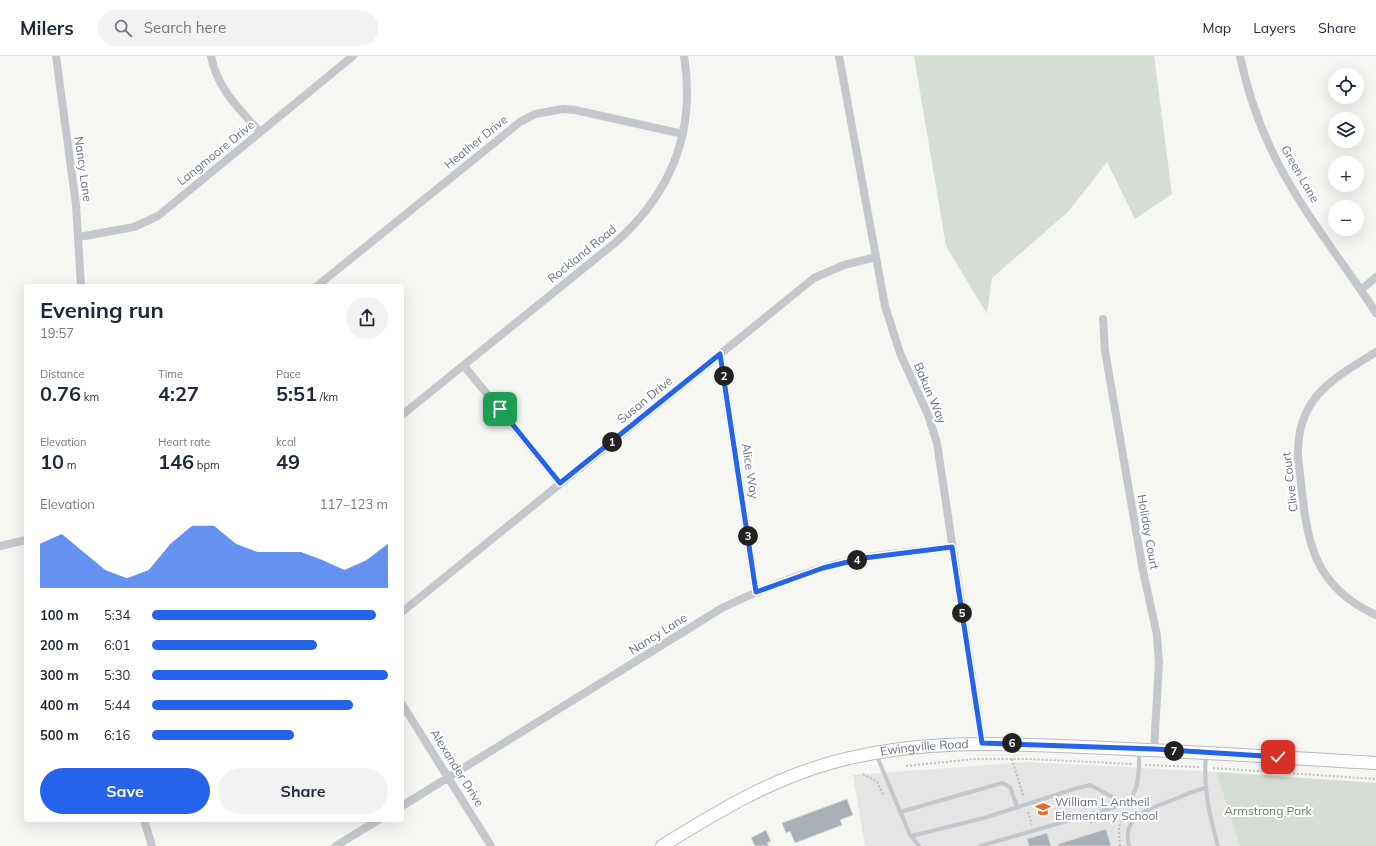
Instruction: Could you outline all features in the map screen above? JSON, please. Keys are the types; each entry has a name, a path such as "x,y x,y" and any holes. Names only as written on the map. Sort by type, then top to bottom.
{"main road":[{"name":"Ewingville Road","path":"662,846 712,815 779,781 835,761 876,752 909,747 982,743 1154,749 1376,763"}],"street":[{"name":"Nancy Lane","path":"56,56 76,205 81,284"},
{"path":"211,56 214,70 226,93 260,132"},
{"name":"Langmoore Drive","path":"79,237 134,227 158,216 353,56"},
{"name":"Rockland Road","path":"404,413 632,228 647,210 669,176 683,134 688,94 684,56"},
{"name":"Bakun Way","path":"839,56 891,330 928,415 937,443 982,743"},
{"name":"Green Lane","path":"1240,56 1253,104 1278,165 1301,203 1376,313"},
{"name":"Heather Drive","path":"319,284 520,122 535,114 548,111 575,110 683,134"},
{"name":"Susan Drive","path":"404,610 814,278 844,265 876,257"},
{"path":"1361,290 1376,277"},
{"name":"Holiday Court","path":"1103,319 1106,359 1143,571 1157,635 1159,663 1154,749"},
{"name":"Clive Court","path":"1376,352 1331,381 1320,391 1304,416 1297,444 1310,542 1316,559 1324,574 1342,594 1359,607 1376,615"},
{"name":"Alice Way","path":"720,354 756,592"},
{"path":"464,366 560,483"},
{"path":"0,546 24,540"},
{"name":"Nancy Lane","path":"404,805 722,608 756,592 798,576 850,561 952,547"},
{"name":"Alexander Drive","path":"404,707 491,846"},
{"path":"145,822 152,846"},
{"path":"336,846 375,822"}],"lane":[{"path":"980,846 1067,822 1124,803 1131,798 1134,791 1139,749"},
{"path":"876,752 900,812 911,836 919,846"},
{"path":"1206,753 1205,788 1207,806 1218,846"},
{"path":"900,812 1002,783 1010,787 1017,807"},
{"path":"911,836 984,818 1074,788 1090,785 1124,803"},
{"path":"1129,846 1126,836 1132,823 1142,812 1205,788"}],"path":[{"path":"863,774 877,782 886,800"},
{"path":"1120,846 1119,828 1124,803"}],"shaded area":[{"name":"William L Antheil Elementary School","path":"1028,762 1216,772 1240,846 865,846 853,775"}],"green space":[{"path":"914,56 1154,56 1172,194 1135,219 1107,162 1068,212 992,278 987,314 946,246"},
{"name":"Armstrong Park","path":"1216,772 1376,783 1376,846 1240,846"}],"building":[{"path":"847,799 853,815 840,820 842,825 795,843 790,831 786,833 782,823"},
{"path":"1106,829 1111,846 1058,846 1058,844"},
{"path":"766,830 771,841 767,843 769,846 755,846 751,838"},
{"path":"1047,833 1051,846 1029,846 1027,839"}],"place":[{"name":"William L Antheil Elementary School","path":"1043,809"}],"route":[{"path":"500,409 560,483 720,354 756,592 791,578 864,558 952,547 982,743 1154,749 1278,757"}]}
